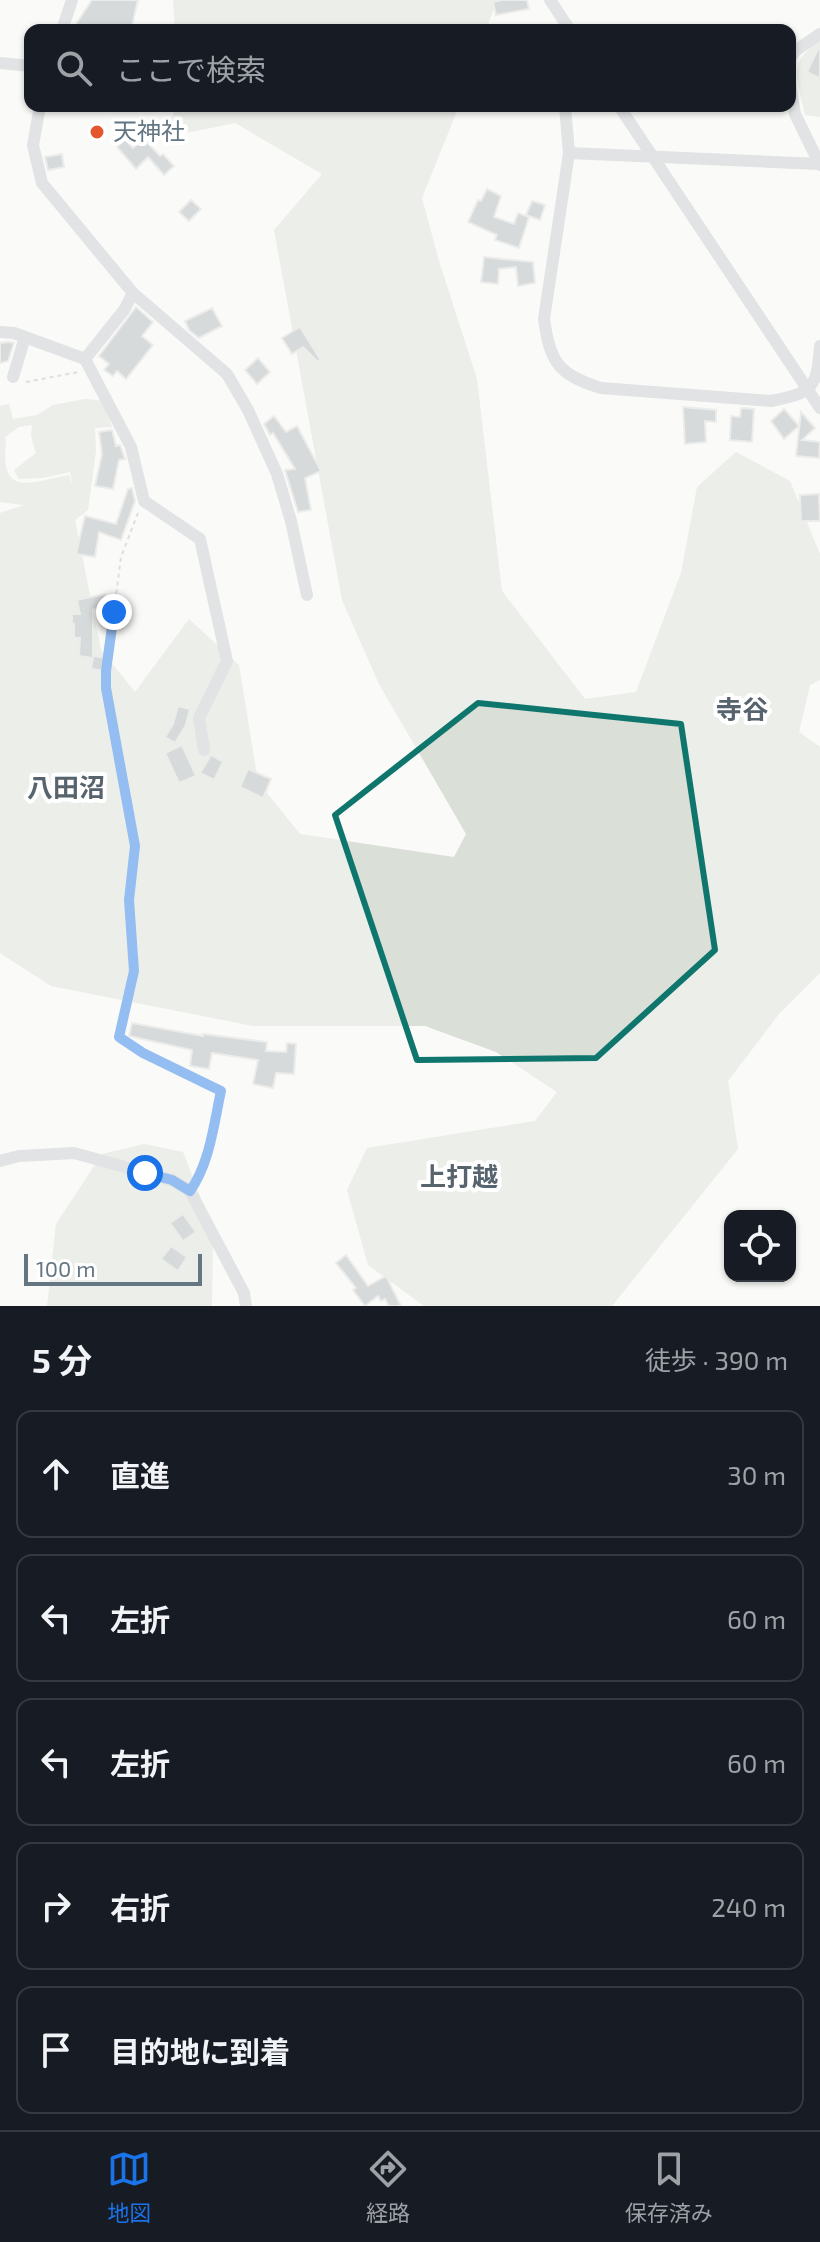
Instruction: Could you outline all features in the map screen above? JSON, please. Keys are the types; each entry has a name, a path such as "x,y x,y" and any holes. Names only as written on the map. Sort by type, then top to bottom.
{"street":[{"path":"64,24 72,0"},
{"path":"550,0 566,24"},
{"path":"796,50 820,34"},
{"path":"0,63 24,65"},
{"path":"39,112 33,145 42,183 133,293 227,374 248,410 277,474 307,595"},
{"path":"566,112 569,153 544,303 547,341 561,370 575,380 601,388 771,401 794,397 809,390 816,376 820,346"},
{"path":"623,112 820,408"},
{"path":"569,153 820,165 795,112"},
{"path":"88,364 133,293"},
{"path":"0,332 25,337 88,364 131,447 144,501 200,539 227,661 199,718 204,750"},
{"path":"17,380 25,337"},
{"path":"0,1161 19,1156 74,1153 172,1180 190,1191 244,1293 246,1306"}],"path":[{"path":"17,380 88,364"},
{"path":"144,501 121,557 106,671 106,688 135,846 129,900 134,971 119,1037 143,1053 221,1091 197,1181 190,1191"}],"highlighted area":[{"path":"478,703 681,724 715,950 596,1058 417,1060 335,815"}],"shaded area":[{"path":"173,0 497,0 488,24 175,24"},
{"path":"820,40 820,117 805,115 797,73 802,57"},
{"path":"174,112 457,112 422,198 477,379 502,591 585,699 636,692 681,573 697,487 736,452 790,481 820,554 820,680 810,685 799,732 820,747 820,973 779,1014 728,1081 738,1149 612,1306 424,1306 368,1265 347,1190 367,1148 535,1121 557,1092 496,1052 425,1026 253,1026 51,986 0,953 0,513 24,505 0,502 0,406 9,404 13,419 37,415 53,405 85,399 103,401 112,427 95,428 96,451 88,510 75,520 101,650 135,692 189,619 239,665 258,782 300,834 454,857 466,834 379,684 342,600 274,230 322,174 235,123 166,137","holes":["32,425 31,436 36,453 14,470 19,479 70,472 73,487 69,475 29,483 12,478 7,471 4,438 19,427"]},
{"path":"144,1144 183,1152 213,1230 212,1306 47,1306 56,1224 102,1154"}],"building":[{"path":"92,0 138,0 132,24 76,24"},
{"path":"527,0 529,9 496,15 493,2"},
{"path":"820,45 820,78 807,72"},
{"path":"143,138 174,166 164,175 148,157 136,169 117,147 125,139 133,148"},
{"path":"62,154 64,167 48,170 45,157"},
{"path":"487,189 501,196 494,217 514,224 518,213 529,217 519,248 495,240 497,235 468,222"},
{"path":"191,200 201,209 189,221 179,212"},
{"path":"532,201 545,205 540,220 526,215"},
{"path":"484,257 533,262 535,283 518,286 516,267 499,269 498,284 481,282"},
{"path":"136,307 153,322 142,336 153,345 126,379 117,371 113,376 104,370 109,364 99,356"},
{"path":"212,308 222,326 199,338 189,330 185,321"},
{"path":"300,327 320,359 318,362 303,347 292,354 282,338"},
{"path":"0,343 14,343 8,361 0,363"},
{"path":"258,358 270,372 257,384 245,370"},
{"path":"683,407 716,410 716,422 705,421 706,442 685,444"},
{"path":"741,408 754,409 752,442 730,440 731,416 740,417"},
{"path":"784,409 799,426 784,439 771,421"},
{"path":"801,412 815,428 802,440 820,442 819,458 796,456"},
{"path":"274,416 286,432 297,426 321,471 305,478 311,510 298,512 285,470 295,469 264,424"},
{"path":"112,430 116,446 120,445 125,459 119,460 113,489 95,486 102,454 99,432"},
{"path":"132,488 135,501 121,540 99,532 95,557 76,554 85,516 116,524 128,489"},
{"path":"819,494 820,521 801,521 800,495"},
{"path":"105,594 107,604 93,610 93,656 106,658 105,671 91,669 93,658 79,656 80,638 74,638 72,614 80,614 77,600"},
{"path":"178,706 190,709 186,725 175,743 165,737"},
{"path":"182,745 196,776 179,783 165,753"},
{"path":"211,755 223,762 214,780 200,773"},
{"path":"248,769 271,779 263,798 240,787"},
{"path":"132,1023 203,1036 267,1042 266,1051 286,1052 287,1043 296,1044 294,1074 276,1073 273,1088 253,1084 258,1060 212,1053 209,1069 190,1066 192,1050 129,1036"},
{"path":"183,1214 196,1232 183,1241 170,1223"},
{"path":"171,1246 187,1257 178,1271 161,1259"},
{"path":"346,1255 368,1286 386,1276 401,1306 389,1306 385,1299 381,1301 378,1296 365,1306 353,1290 356,1288 336,1263"}],"place":[{"name":"天神社","path":"97,132"}],"district":[{"name":"寺谷","path":"742,710"},
{"name":"八田沼","path":"66,788"},
{"name":"上打越","path":"459,1177"}],"route":[{"path":"114,612 106,688 135,846 129,900 134,971 119,1037 143,1053 221,1091 197,1181 190,1191 172,1180 145,1173"}]}
